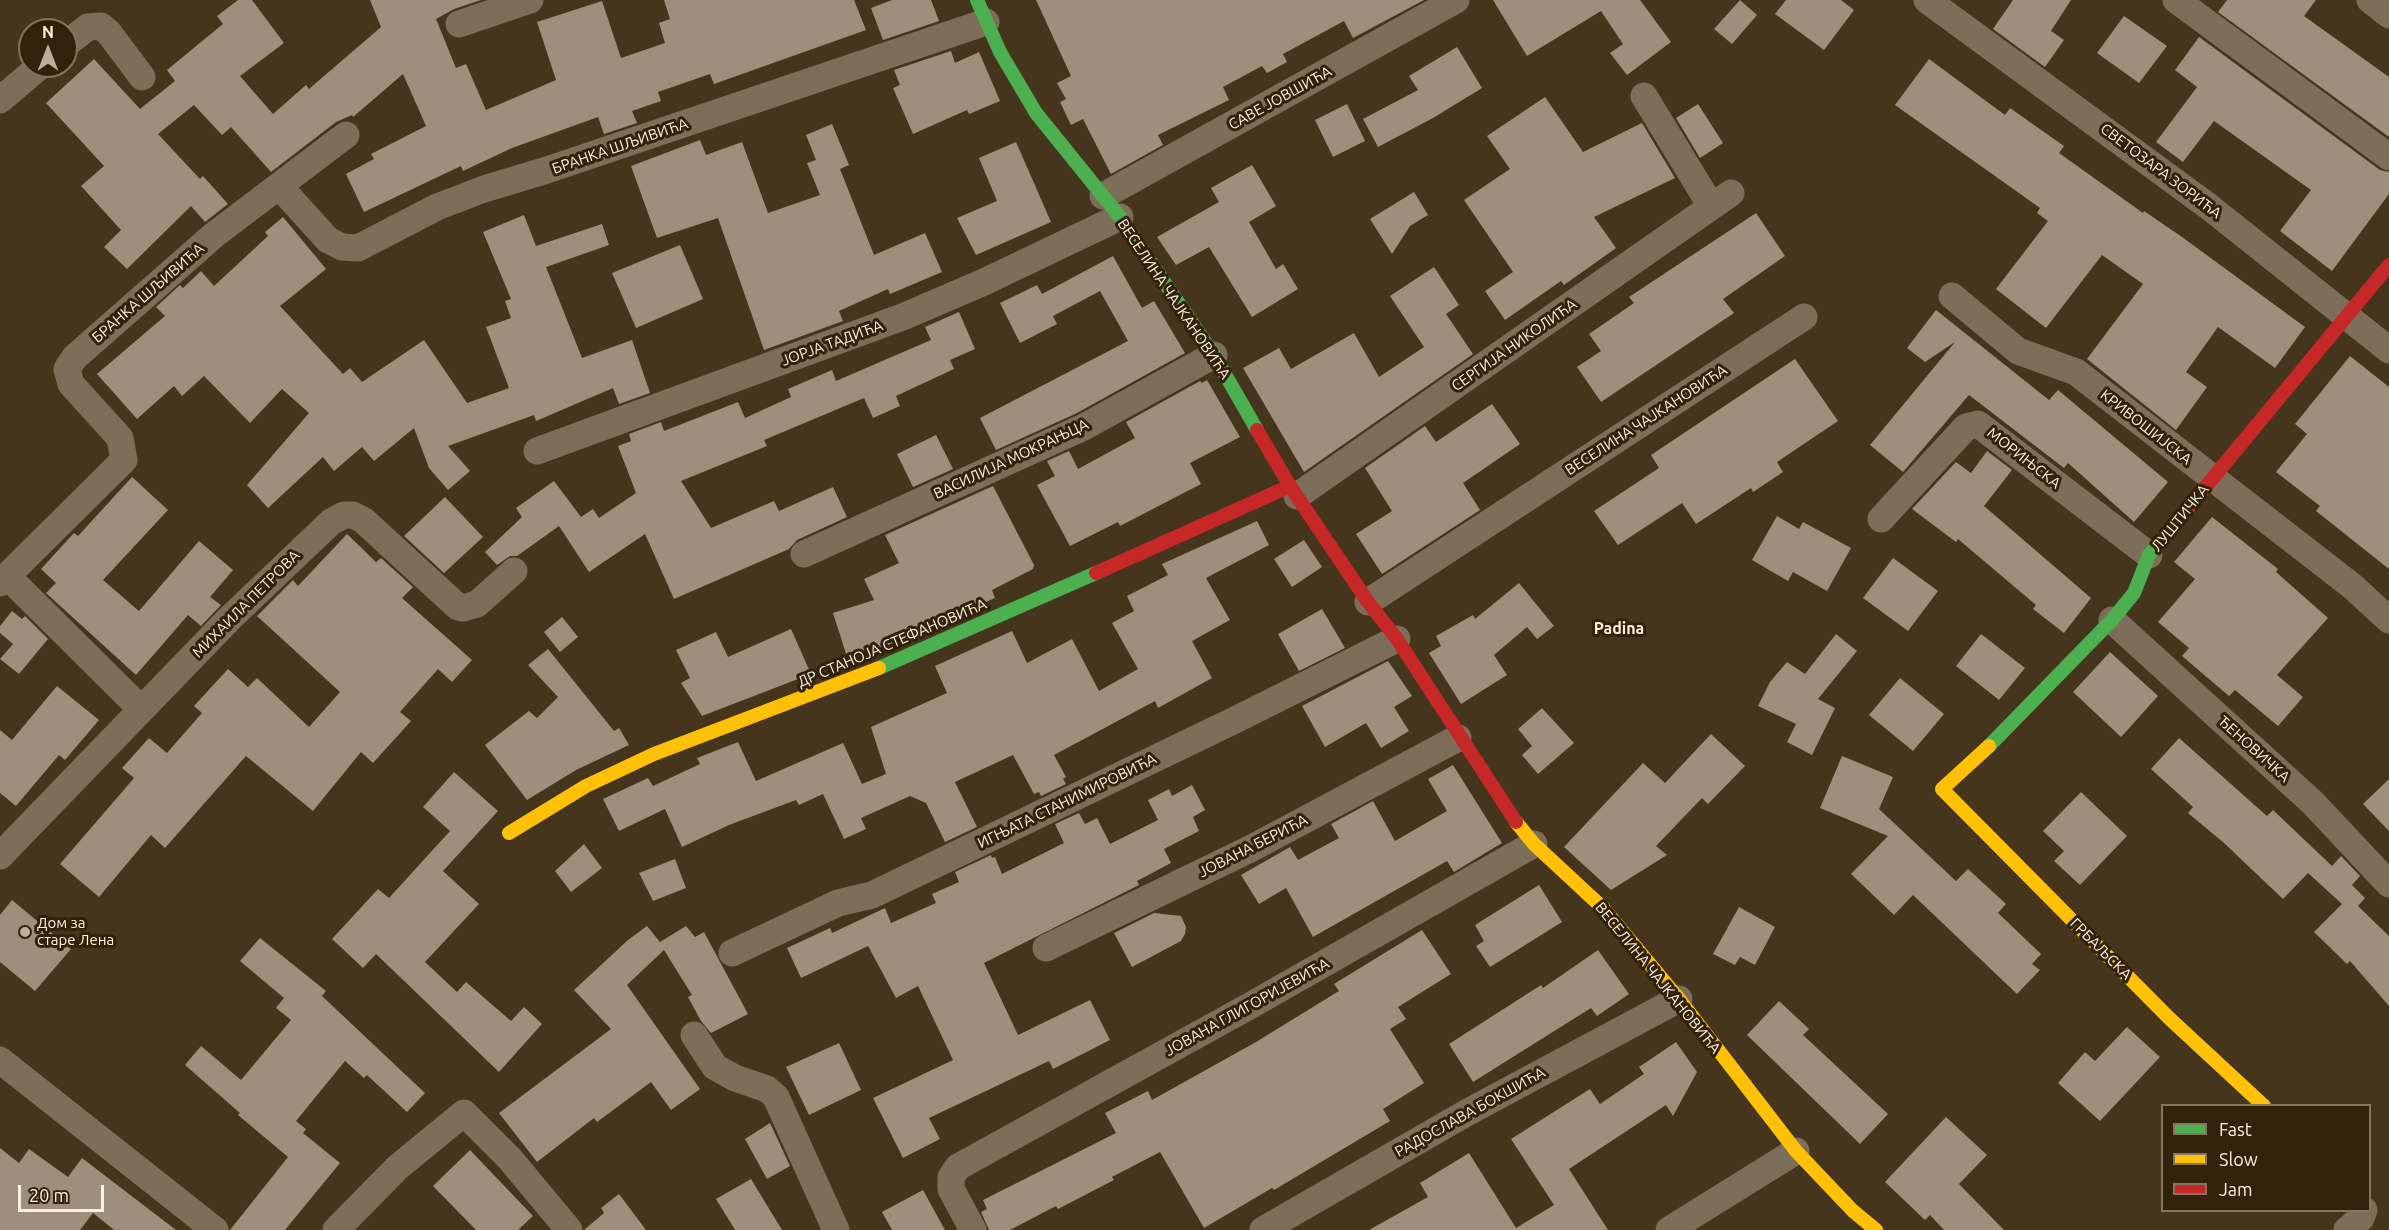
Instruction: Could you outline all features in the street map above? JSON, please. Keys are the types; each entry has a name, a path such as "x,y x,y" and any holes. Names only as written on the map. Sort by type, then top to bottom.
{"street":[{"path":"459,24 530,0"},
{"name":"САВЕ ЈОВШИЋА","path":"1103,196 1456,0"},
{"name":"СВЕТОЗАРА ЗОРИЋА","path":"1927,0 2208,206 2389,350"},
{"path":"2176,0 2389,157"},
{"path":"2370,0 2389,15"},
{"name":"ВЕСЕЛИНА ЧАЈКАНОВИЋА","path":"982,11 1015,81 1036,113 1120,218 1214,355 1294,491 1368,602 1397,639 1458,738 1511,816 1534,844 1604,909 1678,999 1796,1151 1853,1211 1876,1230"},
{"name":"БРАНКА ШЉИВИЋА","path":"279,186 328,240 342,246 358,248 437,207 484,189 547,170 982,11"},
{"path":"78,35 88,27 101,26 109,33 142,77"},
{"path":"0,100 26,78"},
{"name":"СЕРГИЈА НИКОЛИЋА","path":"1294,491 1721,200 1644,96"},
{"name":"БРАНКА ШЉИВИЋА","path":"4,580 124,460 120,438 71,384 68,369 75,357 214,235 346,135"},
{"name":"ЈОРЈА ТАДИЋА","path":"537,451 905,316 984,282 1120,218"},
{"name":"ЛУШТИЧКА","path":"1942,789 2008,729 2112,620 2134,593 2149,555 2389,265"},
{"name":"КРИВОШИЈСКА","path":"1952,296 2018,351 2076,372 2352,586 2389,620"},
{"name":"ВЕСЕЛИНА ЧАЈКАНОВИЋА","path":"1368,602 1804,317"},
{"name":"ВАСИЛИЈА МОКРАЊЦА","path":"804,555 1084,427 1214,355"},
{"name":"МОРИЊСКА","path":"1881,519 1966,427 1978,424 2149,555"},
{"name":"ДР СТАНОЈА СТЕФАНОВИЋА","path":"509,833 586,786 654,754 913,655 1294,491"},
{"name":"МИХАИЛА ПЕТРОВА","path":"0,856 141,709 324,527 344,515 353,515 363,520 458,607 473,607 514,571"},
{"path":"4,580 141,709"},
{"name":"ЂЕНОВИЧКА","path":"2112,620 2313,803 2389,884"},
{"name":"ИГЊАТА СТАНИМИРОВИЋА","path":"732,953 838,903 872,895 1397,639"},
{"name":"ЈОВАНА БЕРИЋА","path":"1046,948 1252,848 1458,738"},
{"name":"ГРБАЉСКА","path":"1942,789 2169,1018 2262,1104"},
{"name":"ЈОВАНА ГЛИГОРИЈЕВИЋА","path":"973,1230 951,1189 951,1177 958,1167 1246,1008 1534,844"},
{"name":"РАДОСЛАВА БОКШИЋА","path":"1263,1230 1468,1112 1678,999"},
{"path":"694,1035 715,1067 735,1078 767,1089 776,1097 836,1230"},
{"path":"0,1060 215,1230"},
{"path":"336,1230 398,1167 464,1113 510,1160 569,1230"},
{"path":"1669,1230 1796,1151"},
{"path":"2347,1230 2361,1218 2363,1212"}],"building":[{"path":"238,0 252,0 284,43 240,76 273,114 306,85 309,89 381,27 370,0 481,0 454,9 436,19 456,68 466,64 486,110 556,80 537,22 602,1 621,58 665,43 659,23 670,19 664,0 854,0 866,30 714,84 710,74 658,92 661,101 632,111 637,123 604,134 598,117 512,148 463,171 461,166 364,212 346,174 374,159 371,154 426,126 403,74 353,117 352,115 336,122 271,172 231,127 222,135 194,105 158,134 200,179 203,176 228,204 205,222 191,206 127,269 104,247 121,230 81,186 104,166 46,103 73,78 78,78 78,74 94,59 140,109 175,81 167,70 223,24 217,16"},
{"path":"892,0 931,0 939,21 883,40 871,8"},
{"path":"1036,0 1424,0 1353,38 1344,21 1283,54 1287,62 1267,73 1262,66 1223,87 1229,100 1158,135 1163,145 1111,174 1083,119 1071,125 1060,102 1066,99 1057,83 1071,76"},
{"path":"1493,0 1640,0 1671,42 1627,75 1610,53 1623,44 1601,11 1527,56"},
{"path":"1740,0 1757,15 1732,44 1714,29"},
{"path":"1786,0 1841,0 1854,10 1824,50 1775,14"},
{"path":"2013,0 2071,0 2051,31 2064,40 2045,67 1993,29"},
{"path":"2227,0 2316,0 2304,16 2389,77 2389,137 2218,12"},
{"path":"2124,16 2167,46 2139,83 2097,53"},
{"path":"2199,37 2380,170 2389,172 2389,194 2332,271 2280,231 2311,190 2214,121 2183,162 2156,142 2197,87 2175,70"},
{"path":"1457,47 1482,88 1433,118 1378,147 1363,119 1418,90 1409,76"},
{"path":"951,51 955,63 979,52 1000,101 969,114 967,110 913,134 893,88 900,85 894,70"},
{"path":"1929,59 2005,115 2010,108 2064,146 2059,153 2143,213 2144,211 2182,237 2305,327 2275,368 2218,327 2186,372 2207,387 2176,430 2087,359 2143,284 2102,255 2046,328 1996,289 2048,221 2037,213 2040,208 1895,105"},
{"path":"1545,97 1583,152 1642,123 1675,178 1594,217 1616,248 1564,285 1561,281 1505,320 1485,291 1513,272 1464,200 1510,169 1487,136"},
{"path":"1347,104 1365,141 1333,157 1315,120"},
{"path":"1698,104 1723,143 1700,158 1676,118"},
{"path":"832,124 849,165 840,169 874,255 925,233 942,272 890,294 888,289 839,311 843,321 764,350 718,218 657,238 631,166 700,140 706,155 742,142 768,213 820,195 807,163 816,160 806,135"},
{"path":"1016,142 1051,222 976,255 957,218 997,201 979,158"},
{"path":"1252,165 1276,206 1249,222 1276,269 1283,264 1298,289 1252,317 1209,247 1176,265 1157,237 1219,202 1211,188"},
{"path":"1414,192 1428,215 1410,226 1392,254 1370,219"},
{"path":"1756,213 1785,256 1723,299 1734,313 1601,402 1577,367 1601,351 1589,334 1634,303 1629,297"},
{"path":"524,215 536,246 602,224 609,245 546,267 582,358 632,340 650,393 619,404 613,388 536,421 534,415 448,446 470,471 448,490 429,468 414,428 374,461 362,447 334,471 323,457 268,508 247,485 309,413 282,389 250,423 204,376 182,396 174,386 137,419 97,374 165,316 156,307 180,285 183,288 201,271 214,286 268,236 265,232 283,217 326,269 280,306 343,374 350,368 362,382 424,340 467,403 509,388 486,327 511,318 505,301 511,299 483,232"},
{"path":"680,245 703,299 636,328 612,273"},
{"path":"1113,256 1142,308 1154,301 1185,353 1077,413 996,450 980,418 1128,341 1100,291 1053,316 1057,324 1020,343 1000,303 1037,285 1042,294"},
{"path":"1434,267 1459,305 1446,314 1473,354 1304,472 1243,368 1279,348 1291,369 1354,333 1379,377 1424,347 1390,296"},
{"path":"1936,310 2049,400 2058,390 2168,482 2134,522 2068,463 2064,468 1969,395 1903,472 1870,445 1955,342 1925,362 1907,348"},
{"path":"959,312 975,349 950,360 954,369 896,396 900,406 873,418 864,398 764,440 767,446 681,481 711,528 774,501 779,511 833,487 847,517 797,540 789,549 674,599 645,534 589,572 559,526 517,556 510,556 497,565 485,552 522,517 516,508 554,481 581,517 593,509 599,518 636,493 618,446 631,441 629,434 661,422 664,431 738,402 745,418 791,397 788,389 832,370 836,381 931,340 925,327"},
{"path":"2350,356 2389,387 2389,569 2316,511 2320,506 2276,472 2307,434 2295,424"},
{"path":"1795,359 1838,421 1777,462 1783,472 1753,492 1751,488 1696,524 1682,503 1618,545 1594,511 1659,468 1651,455"},
{"path":"1207,380 1240,437 1190,463 1201,484 1120,526 1118,522 1070,546 1037,485 1055,476 1047,461 1069,451 1078,469 1135,438 1126,422 1200,381 1202,383"},
{"path":"1492,404 1520,444 1463,483 1480,510 1382,574 1356,534 1392,511 1365,468 1425,426 1436,442"},
{"path":"936,435 953,469 913,487 897,454"},
{"path":"1987,451 2012,470 1984,506 2091,598 2064,633 2033,609 2036,605 1958,539 1956,542 1912,509 1956,462 1971,473"},
{"path":"132,477 168,510 103,580 139,611 199,541 233,570 210,597 221,605 201,626 188,615 136,675 46,593 56,583 41,569 74,533 78,536"},
{"path":"993,486 1034,565 1033,569 992,590 995,598 906,638 848,660 833,613 874,600 864,579 899,563 885,535"},
{"path":"445,497 483,537 444,573 404,536"},
{"path":"1777,516 1799,529 1803,522 1851,548 1827,591 1793,572 1788,581 1752,560"},
{"path":"2212,517 2278,569 2276,572 2328,618 2277,675 2303,697 2278,726 2235,690 2229,696 2182,656 2189,648 2158,622 2195,579 2174,562"},
{"path":"1257,521 1269,545 1206,578 1230,620 1192,641 1212,678 1158,708 1155,701 1054,755 1066,777 1063,779 1066,784 1041,796 1039,792 1034,794 1013,755 955,782 977,827 945,842 926,803 910,796 861,818 866,829 844,839 823,794 799,805 796,800 729,825 682,847 665,809 619,831 603,799 648,778 653,786 700,764 697,758 738,742 756,781 843,743 862,784 886,774 871,727 947,693 935,666 1012,631 1027,663 1072,639 1099,691 1138,669 1112,623 1134,611 1127,596 1168,575 1162,564"},
{"path":"347,534 376,562 381,558 413,587 402,598 472,660 452,682 438,669 400,712 411,721 373,763 361,752 313,811 246,756 165,848 151,835 99,897 60,864 134,778 122,768 149,738 167,753 202,713 194,706 228,669 248,687 257,678 309,727 340,692 257,616 293,580 298,586"},
{"path":"1304,540 1322,567 1292,587 1274,559"},
{"path":"1893,558 1938,591 1908,631 1863,598"},
{"path":"1519,583 1554,626 1537,639 1527,627 1494,655 1507,675 1461,704 1429,653 1441,646 1436,636 1473,615 1475,619"},
{"path":"1322,609 1345,648 1299,671 1278,634"},
{"path":"12,611 22,619 25,616 48,639 19,674 0,659 13,644 0,633 0,626"},
{"path":"562,617 578,637 560,652 544,632"},
{"path":"791,629 811,674 702,716 681,683 690,678 676,650 716,632 728,657"},
{"path":"1836,634 1857,651 1818,699 1835,708 1812,755 1787,742 1796,724 1758,706 1770,682 1787,662 1805,674"},
{"path":"1981,634 2025,668 1999,700 1956,666"},
{"path":"548,649 614,731 619,728 629,745 576,770 527,800 485,745 529,711 537,718 558,697 528,665"},
{"path":"2110,652 2158,696 2121,737 2073,692"},
{"path":"1388,661 1412,696 1394,707 1409,731 1381,748 1366,723 1325,747 1302,706"},
{"path":"1900,678 1944,714 1913,751 1869,715"},
{"path":"57,686 99,720 65,760 59,755 16,806 0,793 0,730 12,740"},
{"path":"1542,708 1574,743 1538,774 1522,755 1532,746 1518,729"},
{"path":"1711,734 1745,766 1708,804 1702,798 1656,846 1667,855 1611,890 1564,847 1643,763 1665,783"},
{"path":"2179,738 2267,816 2273,810 2332,866 2341,856 2360,876 2352,885 2365,898 2358,906 2389,936 2389,1006 2350,961 2347,964 2314,932 2342,904 2308,873 2283,899 2224,843 2188,813 2193,807 2151,769"},
{"path":"1842,756 1893,777 1879,809 1956,881 1968,869 2006,904 1998,913 2041,954 2032,964 2040,970 2017,994 1913,895 1894,915 1851,874 1888,836 1820,808"},
{"path":"1453,765 1502,843 1454,872 1447,861 1313,937 1286,888 1259,904 1241,875 1290,847 1298,860 1339,838 1331,824 1373,801 1395,841 1447,811 1428,779"},
{"path":"454,772 498,811 443,871 479,904 425,962 457,992 466,982 511,1021 524,1007 542,1024 499,1072 376,954 363,968 332,939 378,889 389,898 450,831 423,807"},
{"path":"2389,779 2389,831 2363,804"},
{"path":"1192,785 1205,810 1193,817 1199,831 1164,849 1171,863 1137,881 1139,885 984,963 1018,1035 1090,1000 1110,1040 1053,1069 1049,1061 929,1118 940,1139 903,1158 873,1098 953,1060 918,986 896,998 868,946 801,978 787,948 830,928 832,933 885,908 891,923 936,903 932,894 959,882 955,872 991,855 992,858 995,857 1002,874 1064,843 1055,824 1079,813 1085,824 1097,818 1110,844 1158,820 1148,800 1169,789 1172,796"},
{"path":"2081,792 2127,836 2080,885 2054,861 2064,851 2043,831"},
{"path":"584,844 602,868 571,892 555,871"},
{"path":"675,859 686,888 653,901 639,873"},
{"path":"1539,885 1562,922 1490,967 1476,946 1484,941 1475,925"},
{"name":"Дом за старе Лена","path":"12,900 71,949 35,991 0,962 0,915"},
{"path":"1739,907 1775,927 1755,965 1740,957 1735,965 1713,954"},
{"path":"1154,913 1181,916 1186,927 1185,934 1181,941 1132,967 1114,933"},
{"path":"647,926 660,942 686,926 695,937 704,932 748,1014 711,1033 701,1021 688,997 692,995 664,950 627,985 700,1089 671,1110 651,1082 597,1122 594,1118 537,1162 499,1113 611,1029 574,990 628,940"},
{"path":"1422,930 1451,974 1398,1007 1406,1019 1390,1029 1424,1083 1383,1109 1390,1121 1274,1190 1272,1188 1204,1228 1160,1152 1112,1177 1114,1180 1058,1209 1056,1206 1010,1230 989,1230 981,1212 987,1209 983,1200 1116,1133 1105,1113 1148,1091 1152,1100 1256,1042 1339,991 1334,984"},
{"path":"260,938 326,991 322,996 425,1093 407,1112 367,1075 364,1078 345,1061 296,1121 306,1129 303,1133 340,1163 285,1230 230,1230 288,1157 238,1115 240,1113 185,1065 201,1046 241,1080 291,1020 276,1008 284,998 240,961"},
{"path":"1598,950 1629,994 1597,1016 1591,1008 1473,1082 1449,1044 1541,985 1543,988"},
{"path":"1779,1001 1809,1029 1803,1035 1888,1114 1860,1144 1747,1035"},
{"path":"2127,1027 2160,1057 2100,1121 2058,1083 2085,1052 2095,1061"},
{"path":"1676,1042 1697,1072 1673,1116 1666,1105 1569,1169 1608,1230 1369,1230 1428,1197 1420,1183 1469,1153 1516,1228 1554,1205 1511,1139 1590,1089 1600,1104 1644,1074 1639,1067"},
{"path":"839,1043 861,1090 809,1115 786,1067"},
{"path":"1946,1117 1987,1155 1959,1184 2004,1230 1944,1230 1930,1215 1925,1220 1885,1182"},
{"path":"770,1123 790,1166 767,1179 745,1139"},
{"path":"0,1148 19,1163 29,1149 68,1177 82,1158 176,1230 114,1230 93,1213 80,1230 0,1230"},
{"path":"470,1150 533,1216 518,1230 476,1230 433,1186"},
{"path":"751,1179 782,1230 735,1230 716,1199"},
{"path":"923,1190 945,1230 892,1230 882,1212"},
{"path":"619,1194 646,1230 584,1230 604,1213 601,1208"}],"traffic: fast":[{"path":"977,0 1000,52 1036,113 1120,217 1214,355 1257,430"},
{"path":"1989,746 2112,620 2134,593 2149,555 2165,536"},
{"path":"879,668 1096,573"}],"traffic: slow":[{"path":"509,833 586,786 654,754 879,668"},
{"path":"1989,746 1942,789 2169,1018 2262,1104"},
{"path":"1516,822 1534,844 1604,909 1679,999 1796,1151 1853,1211 1876,1230"}],"traffic: jam":[{"path":"2165,536 2389,265"},
{"path":"1257,430 1290,486 1368,602 1397,639 1516,822"},
{"path":"1096,573 1290,486"}],"place":[{"name":"Дом за старе Лена","path":"25,932"}],"district":[{"name":"Padina","path":"1619,629"}]}
